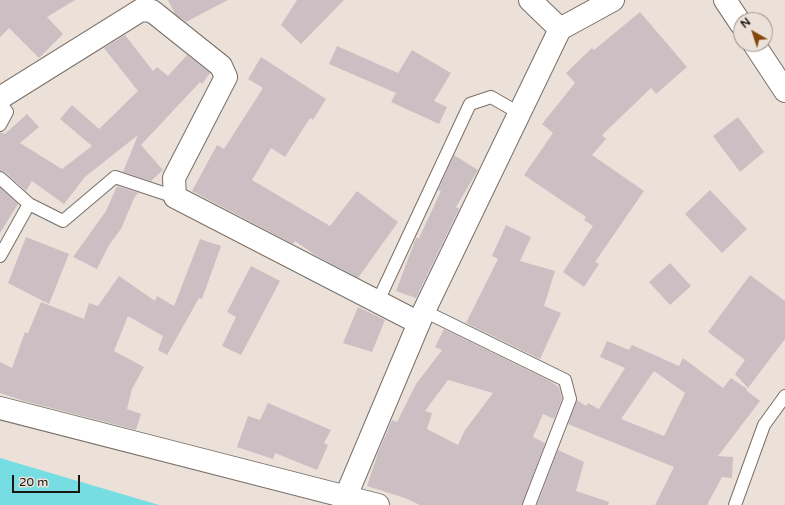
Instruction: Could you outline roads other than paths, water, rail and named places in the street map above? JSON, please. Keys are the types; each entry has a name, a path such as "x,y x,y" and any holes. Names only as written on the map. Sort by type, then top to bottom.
{"street":[{"path":"530,0 560,29"},
{"path":"346,496 422,317 560,29 613,0"},
{"path":"725,0 733,12"},
{"path":"0,98 141,10 152,11 221,66 226,77 174,178 175,197 378,301 422,317"},
{"path":"759,52 785,91"},
{"path":"0,408 378,505"}],"lane":[{"path":"378,301 470,104 491,97 519,113"},
{"path":"0,102 7,112 0,125"},
{"path":"0,178 29,204 64,221 115,177 175,197"},
{"path":"0,256 29,204"},
{"path":"422,317 566,380 570,399 529,505"},
{"path":"736,505 764,425 785,396"}],"water":[{"path":"0,458 159,505 0,505"}]}
